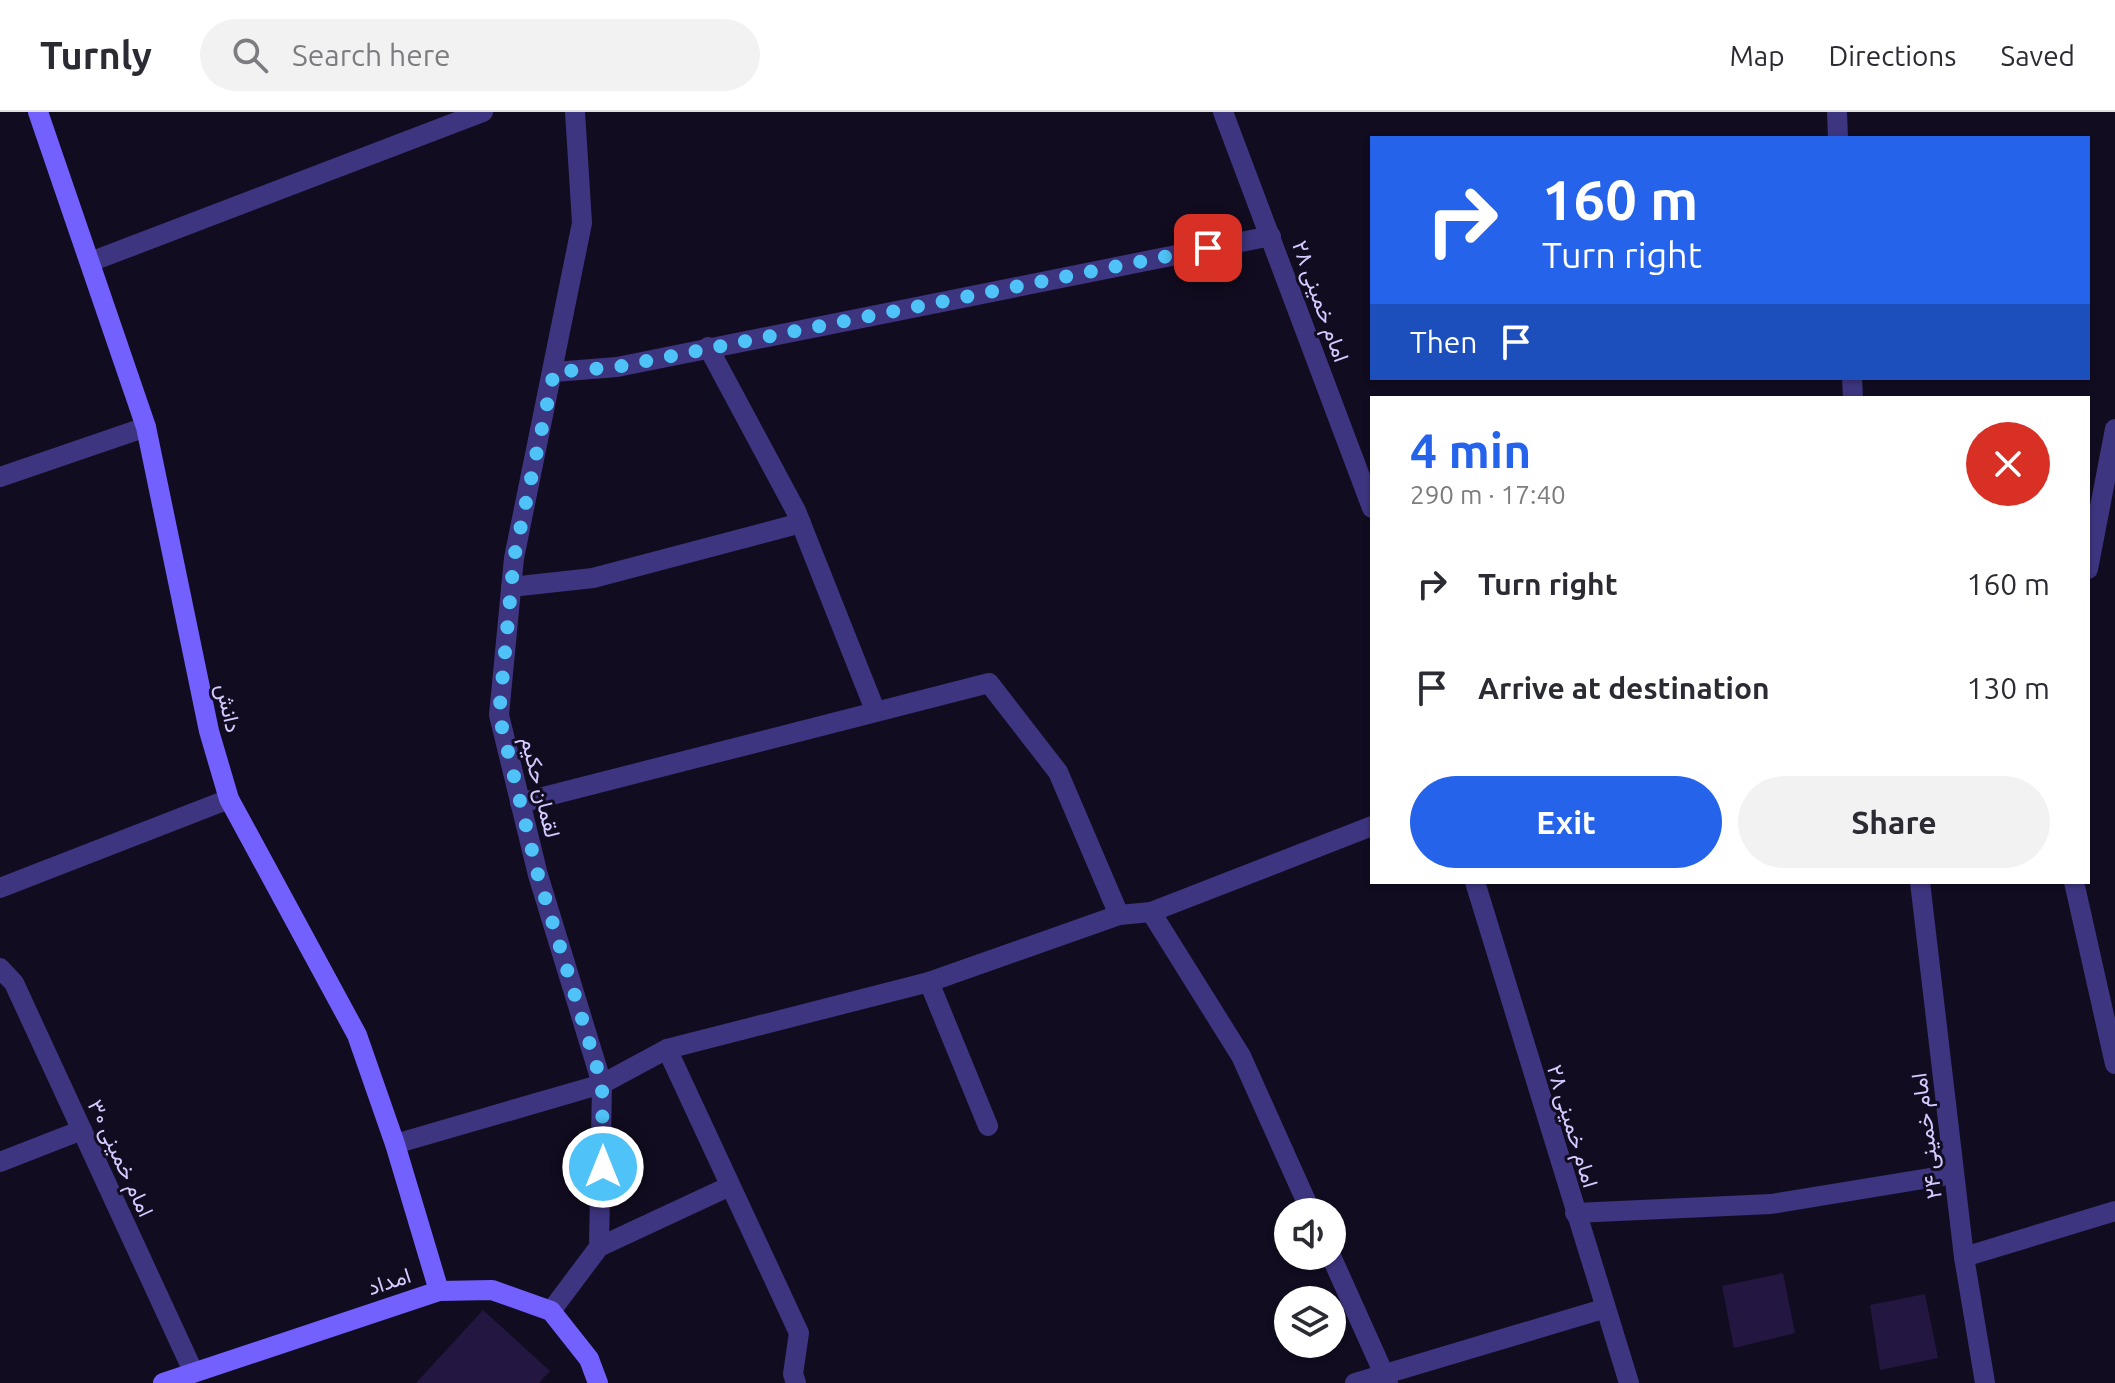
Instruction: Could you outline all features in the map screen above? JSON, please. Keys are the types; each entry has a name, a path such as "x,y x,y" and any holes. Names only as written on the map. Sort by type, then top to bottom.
{"street":[{"name":"دانش","path":"38,112 146,427 209,731 229,799 357,1035 395,1144 439,1291"},
{"path":"90,262 483,112"},
{"name":"لقمان حکیم","path":"575,112 582,223 514,558 499,715 538,875 602,1084 599,1247"},
{"name":"امام خمینی ۲۸","path":"1223,112 1370,503"},
{"path":"1837,112 1838,136"},
{"path":"554,372 617,367 1271,236"},
{"path":"708,347 801,523 875,710"},
{"path":"0,477 146,427"},
{"path":"2090,559 2115,429"},
{"path":"511,587 593,578 801,523"},
{"path":"520,803 989,683 1058,772 1119,915"},
{"path":"0,888 229,799"},
{"path":"395,1144 602,1084 667,1049 929,982 1119,915 1151,912 1370,827"},
{"name":"امام خمینی ۲۸","path":"1476,884 1603,1309 1629,1383"},
{"name":"امام خمینی ۲۴","path":"1920,884 1964,1257 1985,1383"},
{"path":"2074,884 2115,1064"},
{"path":"1151,912 1241,1056 1305,1198"},
{"name":"امام خمینی ۳۰","path":"0,968 14,983 193,1371"},
{"path":"929,982 988,1126"},
{"path":"667,1049 799,1333 793,1374 796,1383"},
{"path":"0,1162 82,1130"},
{"path":"1575,1213 1771,1204 1954,1174"},
{"path":"598,1383 589,1359 551,1311 599,1247 730,1186"},
{"path":"1964,1257 2115,1211"},
{"path":"1337,1270 1386,1378"},
{"name":"امداد","path":"163,1383 439,1291 492,1290 551,1311"},
{"path":"1355,1383 1386,1378 1603,1309"}],"building":[{"path":"1783,1273 1795,1333 1734,1348 1722,1286"},
{"path":"1925,1294 1938,1358 1880,1370 1870,1305"},
{"path":"483,1310 550,1371 539,1383 416,1383"}],"route":[{"path":"603,1167 602,1084 538,875 499,715 514,558 554,372 617,367 1208,248"}]}
